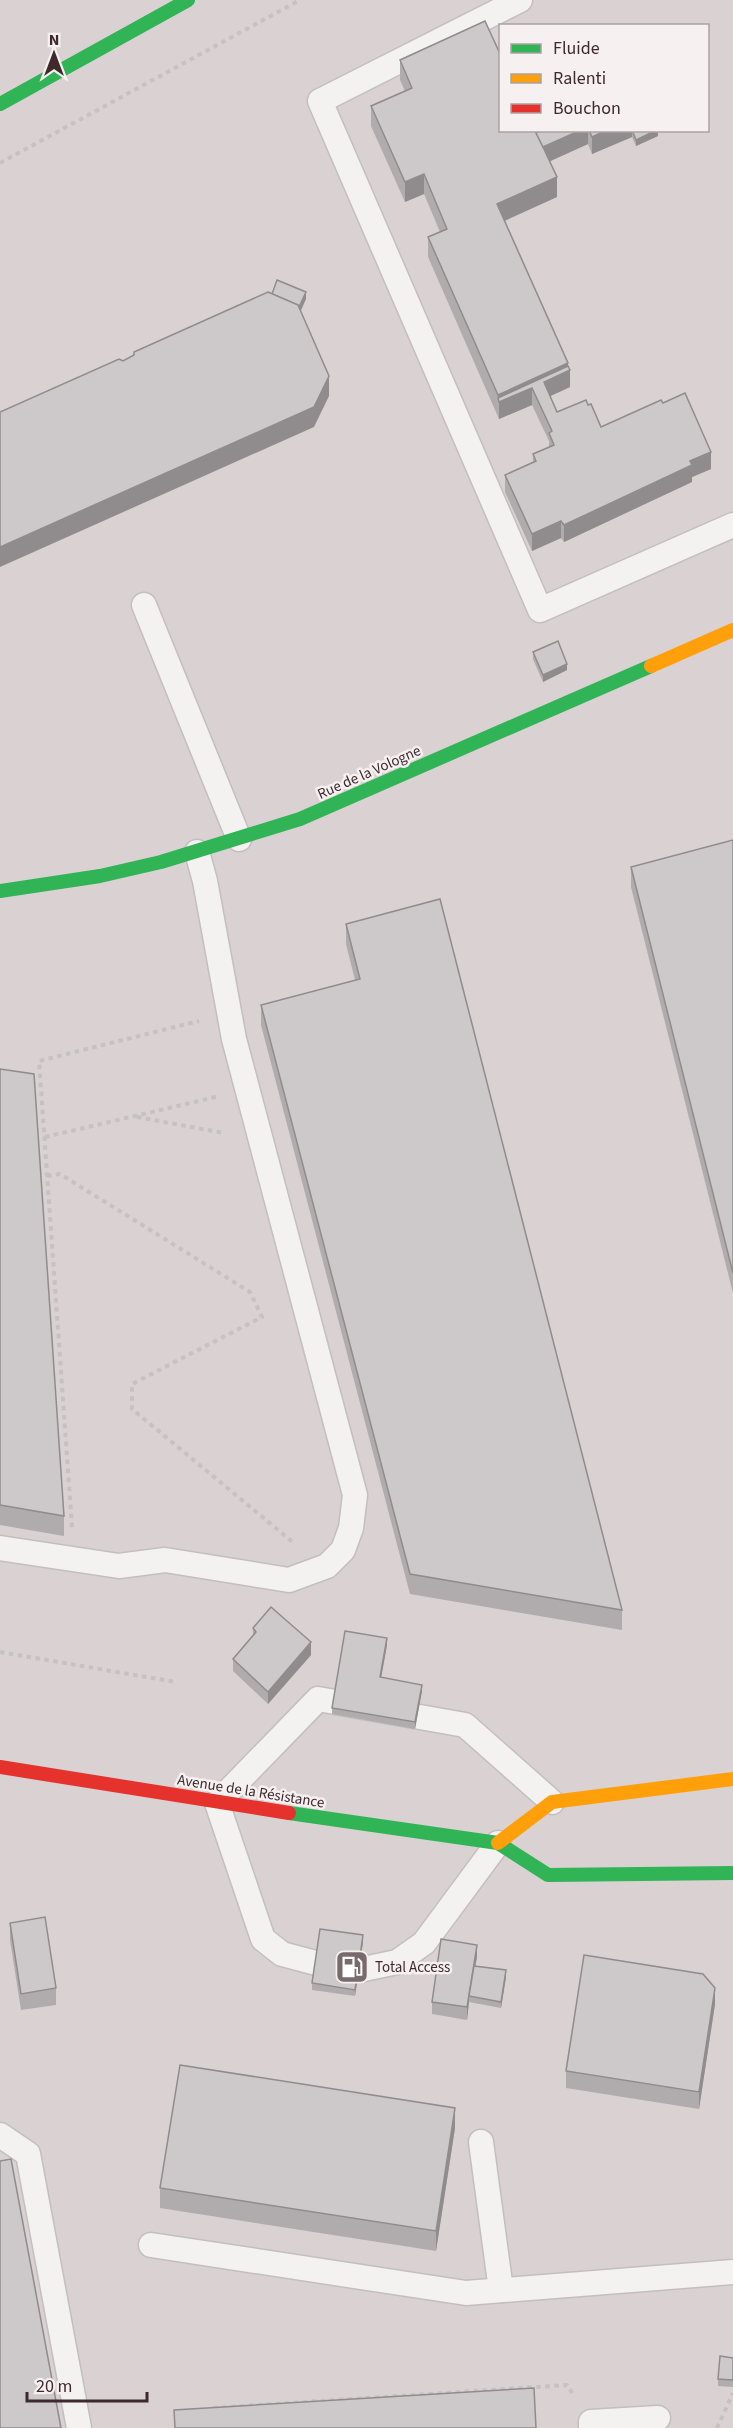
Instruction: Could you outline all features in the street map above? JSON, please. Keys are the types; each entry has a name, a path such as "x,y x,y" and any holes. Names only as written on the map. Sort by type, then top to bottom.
{"main road":[{"path":"0,104 188,0"},
{"name":"Rue de la Vologne","path":"0,891 100,876 197,852 327,809 733,630"},
{"name":"Avenue de la Résistance","path":"0,1767 217,1803 498,1843 548,1875 733,1873"},
{"path":"498,1843 552,1802 733,1779"}],"lane":[{"path":"520,0 320,101 540,610 733,525"},
{"path":"144,605 239,839"},
{"path":"0,1548 118,1566 165,1560 289,1580 327,1566 344,1550 351,1528 355,1495 247,1090 229,1013 205,881 197,852"},
{"path":"316,1963 282,1954 263,1939 217,1803 318,1699 465,1725 552,1802"},
{"path":"359,1970 398,1962 424,1943 498,1843"},
{"path":"0,2135 28,2154 79,2428"},
{"path":"481,2142 501,2290"},
{"path":"151,2245 466,2293 733,2272"},
{"path":"591,2425 658,2418"}],"path":[{"path":"0,163 300,0"},
{"path":"74,1560 39,1061 229,1013"},
{"path":"45,1137 247,1090"},
{"path":"134,1116 260,1140"},
{"path":"47,1176 60,1174 250,1292 262,1317 132,1384 132,1408 297,1545 327,1566"},
{"path":"0,1652 176,1682"},
{"path":"213,2408 567,2385 591,2425"},
{"path":"717,2428 733,2393"}],"shaded area":[{"path":"0,0 733,0 733,2428 0,2428"}],"building":[{"path":"485,21 499,52 499,132 536,132 557,177 497,204 568,363 498,395 428,237 447,229 424,174 405,182 371,106 412,88 400,60"},
{"path":"538,132 577,132 543,147 536,133"},
{"path":"590,132 603,132 592,137"},
{"path":"633,132 653,132 636,140"},
{"path":"277,280 306,292 299,307 272,294"},
{"path":"268,292 298,305 329,376 314,407 0,547 0,412 119,359 123,361 134,355 134,352"},
{"path":"568,366 570,370 544,382 557,412 586,400 588,405 591,404 601,427 661,400 663,403 685,393 711,452 690,461 692,465 564,525 561,521 532,534 505,475 536,461 533,454 554,445 549,433 552,431 532,388 499,402 498,398"},
{"path":"558,641 567,664 543,675 533,652"},
{"path":"733,840 733,1273 631,867"},
{"path":"440,899 622,1610 410,1574 261,1005 360,979 346,924"},
{"path":"0,1069 34,1074 64,1516 0,1505"},
{"path":"271,1607 311,1642 268,1692 233,1659 256,1632 253,1628"},
{"path":"345,1631 387,1638 380,1677 422,1685 415,1722 332,1708"},
{"path":"45,1917 56,1988 21,1994 10,1923"},
{"path":"320,1929 363,1935 355,1990 312,1983"},
{"path":"441,1939 477,1945 467,2007 432,2002"},
{"path":"584,1955 703,1974 715,1988 699,2092 566,2071"},
{"path":"474,1966 506,1970 501,2002 469,1996"},
{"path":"180,2065 455,2108 436,2231 160,2188"},
{"path":"11,2159 61,2428 0,2428 0,2161"},
{"path":"720,2356 733,2358 733,2380 718,2379"},
{"path":"534,2388 536,2428 175,2428 174,2410"}],"traffic: fast":[{"path":"0,104 188,0"},
{"path":"0,891 100,876 161,862 300,819 651,666"},
{"path":"289,1813 498,1843 548,1875 733,1873"}],"traffic: slow":[{"path":"651,666 733,630"},
{"path":"498,1843 552,1802 733,1779"}],"traffic: jam":[{"path":"0,1767 289,1813"}],"place":[{"name":"Total Access","path":"352,1967"}]}
